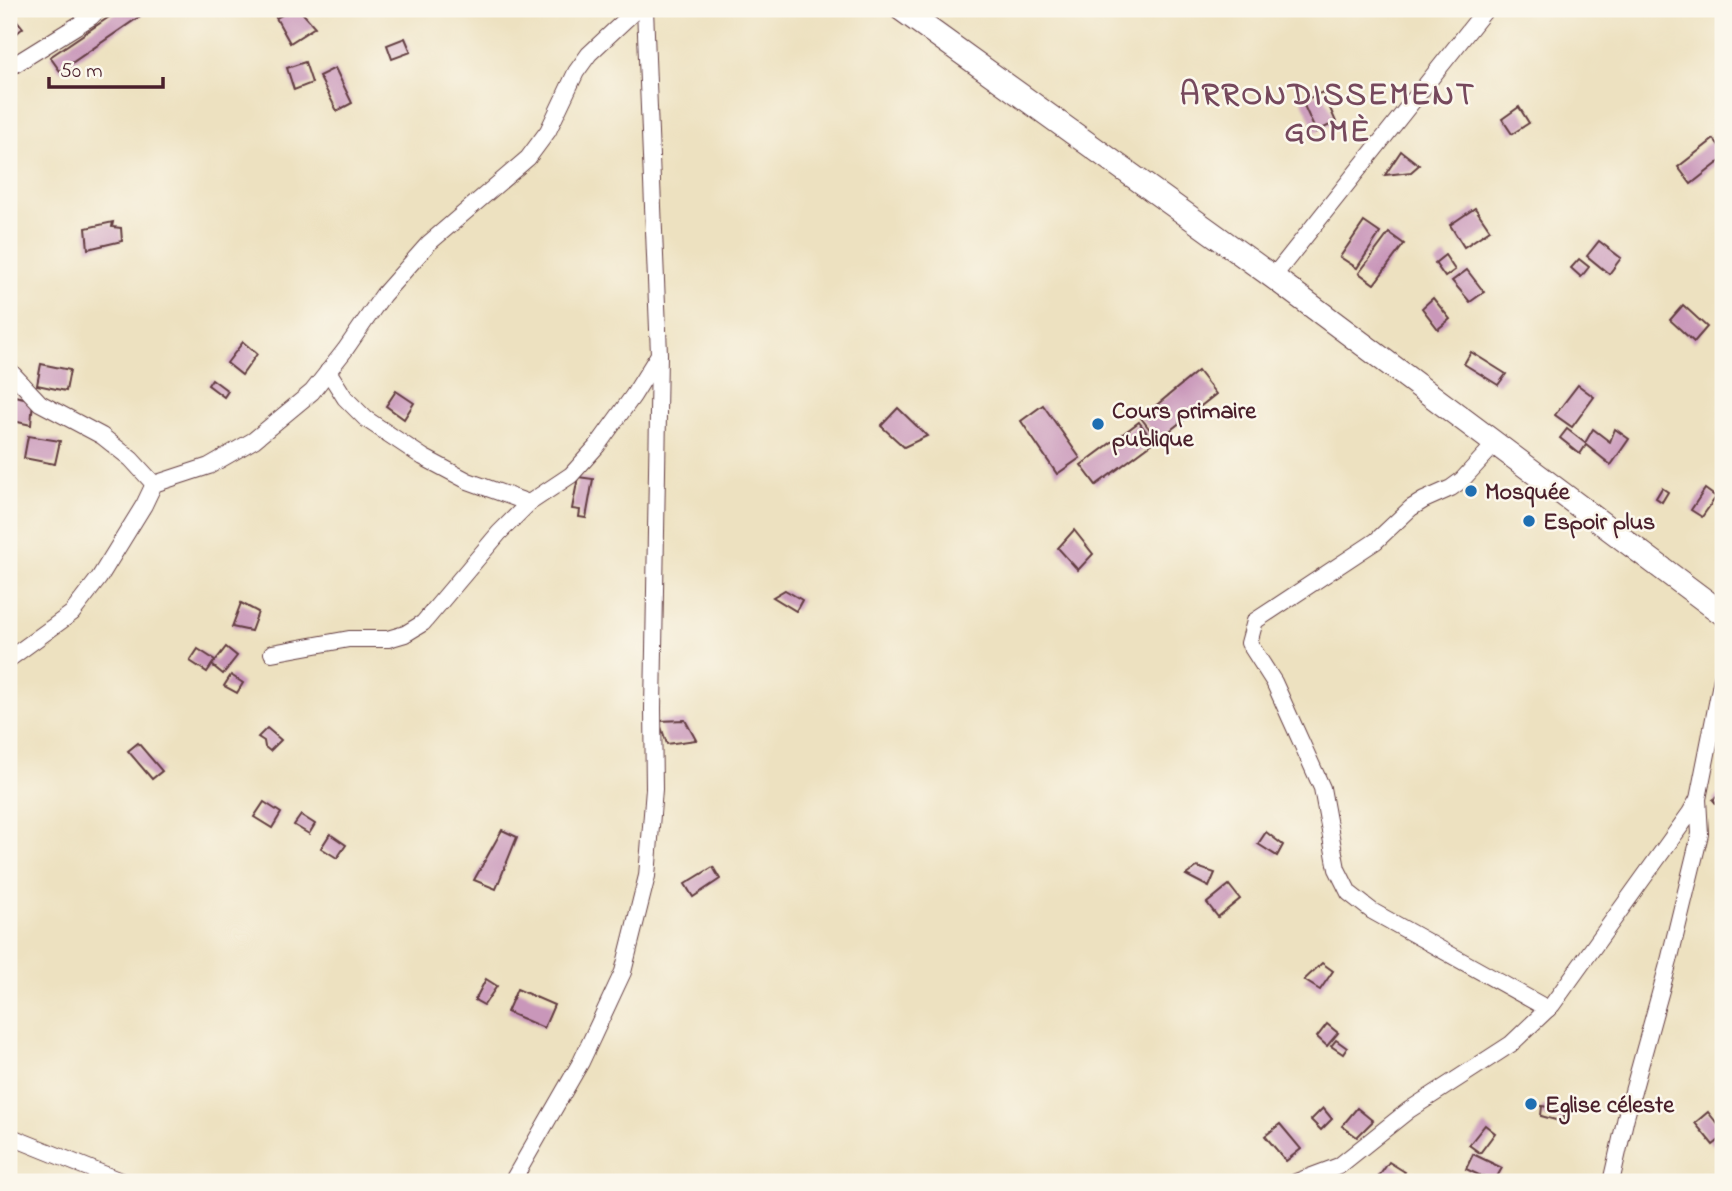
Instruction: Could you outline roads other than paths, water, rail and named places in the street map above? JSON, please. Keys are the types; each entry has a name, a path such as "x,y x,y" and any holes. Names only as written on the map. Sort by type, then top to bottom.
{"highway":[{"path":"901,9 1273,277 1494,444 1722,609"}],"street":[{"path":"9,68 91,17 99,9"},
{"path":"9,659 72,613 99,578 144,505 153,484 209,466 254,440 312,391 383,295 429,243 528,158 548,131 576,72 589,54 637,9"},
{"path":"512,1182 581,1062 623,972 647,876 654,789 653,655 659,354 646,9"},
{"path":"1273,277 1486,9"},
{"path":"272,653 349,639 388,639 405,634 422,623 499,533 529,503 571,475 597,446 659,354"},
{"path":"9,370 40,403 102,436 131,458 153,484"},
{"path":"328,371 345,398 366,419 423,457 468,481 529,503"},
{"path":"1494,444 1462,480 1411,508 1376,541 1255,621 1248,643 1274,681 1322,788 1337,869 1349,892 1372,911 1548,1009"},
{"path":"1611,1182 1700,834 1698,799 1723,673"},
{"path":"1296,1182 1339,1166 1409,1110 1511,1044 1548,1009 1698,799"},
{"path":"9,1136 123,1182"}],"place":[{"name":"Cours primaire publique","path":"1098,424"},
{"name":"Mosquée","path":"1471,491"},
{"name":"Espoir plus","path":"1529,521"},
{"name":"Eglise céleste","path":"1531,1104"}],"district":[{"name":"ARRONDISSEMENT GOMÈ","path":"1328,112"}]}
